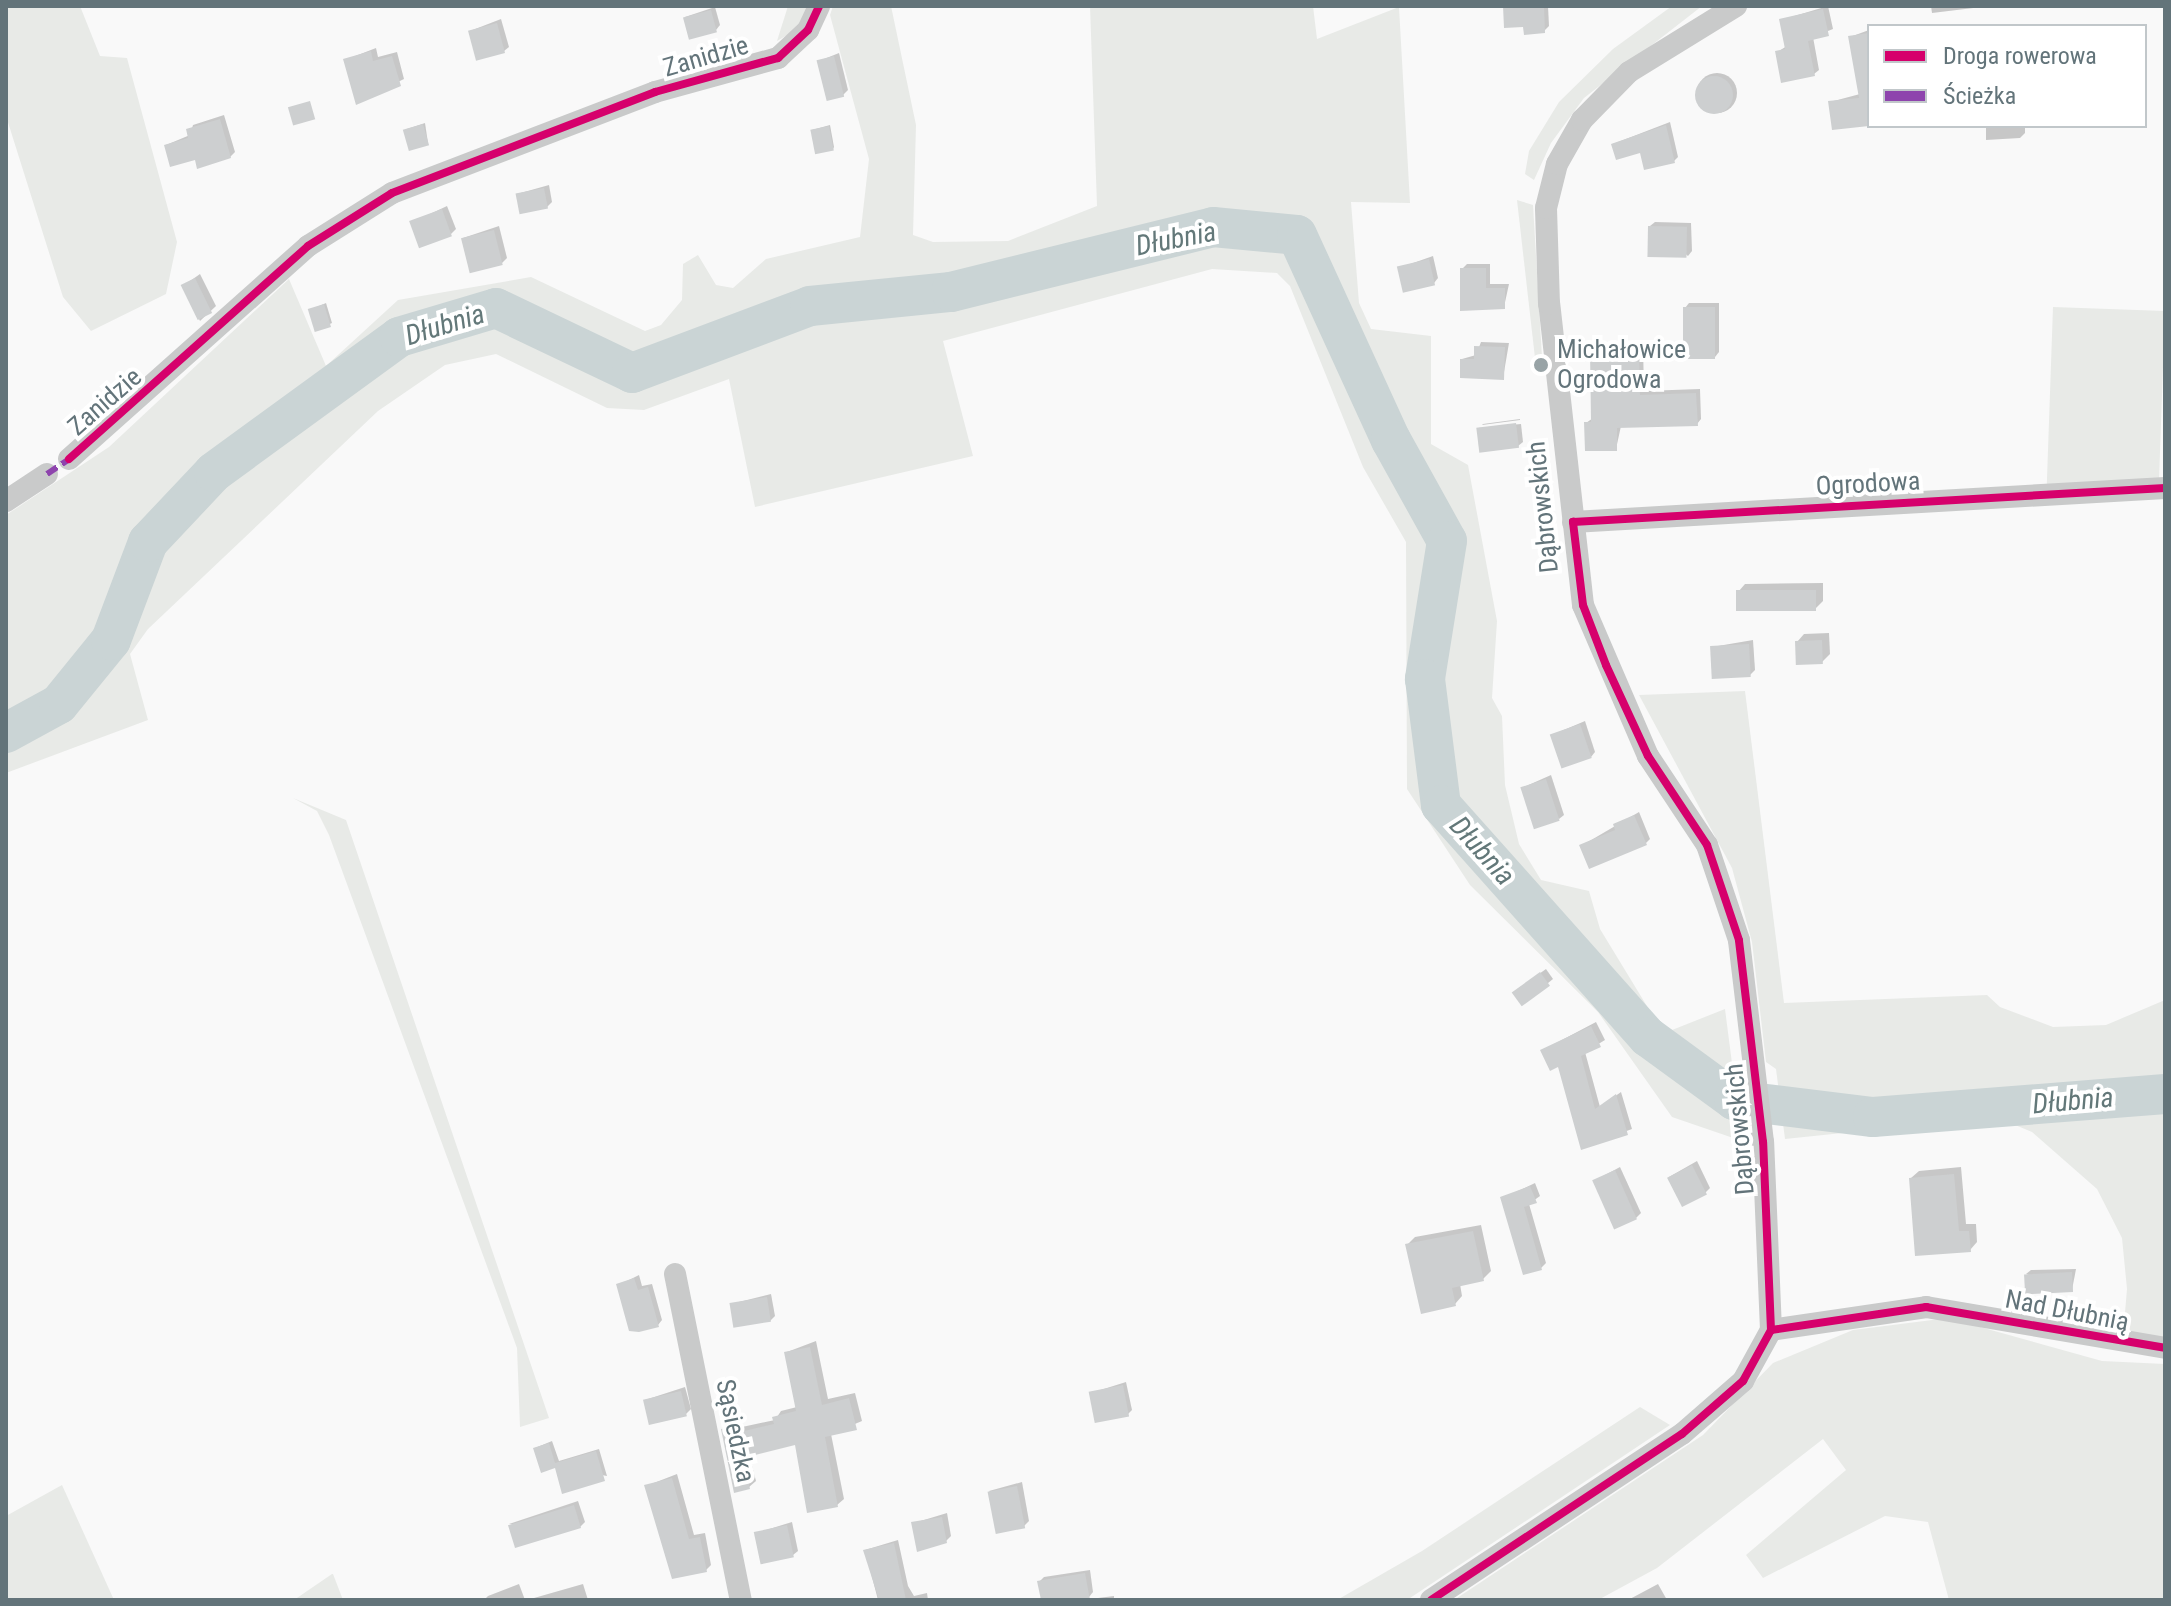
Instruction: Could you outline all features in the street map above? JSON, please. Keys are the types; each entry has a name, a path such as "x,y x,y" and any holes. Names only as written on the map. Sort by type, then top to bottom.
{"street":[{"name":"Zanidzie","path":"69,459 308,246 392,193 655,92 778,58 808,30 819,6"},
{"name":"Dąbrowskich","path":"1736,6 1629,72 1582,120 1557,164 1546,208 1549,304 1583,605 1606,665 1648,756 1707,845 1723,883 1739,940 1763,1142 1771,1330"},
{"path":"6,501 47,474"},
{"name":"Ogrodowa","path":"1573,522 2165,488"},
{"name":"Sąsiedzka","path":"675,1274 741,1600"},
{"name":"Nad Dłubnią","path":"1771,1330 1926,1307 2024,1322 2088,1339 2165,1348"},
{"path":"1431,1600 1682,1434 1743,1381 1771,1330"}],"shaded area":[{"path":"6,6 80,6 100,56 127,58 177,242 166,294 91,331 63,297 6,116"},
{"path":"788,6 814,6 806,24 777,41"},
{"path":"833,6 891,6 916,125 913,235 933,242 1008,241 1097,206 1090,6 1313,6 1317,39 1399,7 1410,203 1351,202 1359,303 1371,329 1431,336 1431,444 1468,465 1497,621 1492,698 1502,716 1505,785 1519,844 1541,880 1589,891 1600,929 1656,1021 1672,1030 1725,1009 1742,1141 1672,1117 1598,1012 1470,885 1407,789 1406,542 1363,467 1290,286 1277,273 1212,269 943,341 973,456 755,507 729,379 644,410 607,408 496,354 445,365 378,411 148,629 130,654 148,720 6,773 6,515 109,447 289,279 326,366 398,300 531,277 645,331 661,325 682,300 683,264 698,255 716,285 733,288 766,259 860,237 869,159 830,15"},
{"path":"1672,6 1702,6 1584,98 1551,143 1534,180 1525,174 1529,151 1559,102 1613,49"},
{"path":"1517,200 1533,205 1542,357 1535,358"},
{"path":"2053,307 2165,311 2159,491 2047,487"},
{"path":"1745,691 1784,1003 1987,995 2000,1007 2053,1027 2106,1025 2165,1000 2165,1337 2123,1336 2127,1289 2122,1238 2097,1189 2032,1132 1996,1117 1785,1139 1776,1069 1766,1062 1752,942 1732,868 1639,695"},
{"path":"293,798 346,820 549,1418 520,1427 517,1348 329,835 317,811"},
{"path":"1948,1318 2102,1361 2165,1364 2165,1600 1949,1600 1928,1522 1885,1516 1763,1578 1746,1555 1846,1470 1823,1439 1657,1568 1598,1600 1454,1600 1703,1435 1773,1363 1853,1330"},
{"path":"1640,1407 1670,1425 1407,1600 1337,1600 1422,1551"},
{"path":"62,1485 114,1600 6,1600 6,1516"},
{"path":"332,1574 343,1600 294,1600"}],"building":[{"path":"1503,6 1544,6 1545,33 1524,35 1523,27 1504,28"},
{"path":"1823,9 1829,36 1808,41 1815,76 1781,83 1775,51 1785,49 1779,19"},
{"path":"711,10 717,32 689,40 683,18"},
{"path":"497,23 505,53 476,61 468,31"},
{"path":"1867,33 1867,126 1832,130 1828,101 1859,98 1848,36"},
{"path":"371,51 373,61 392,56 401,86 356,105 343,59"},
{"path":"834,56 844,97 827,101 817,60"},
{"path":"1714,76 1727,82 1733,95 1727,108 1714,114 1701,108 1695,95 1701,82"},
{"path":"310,101 315,119 293,126 288,107"},
{"path":"220,119 231,158 197,169 195,160 170,167 164,145 188,138 186,129"},
{"path":"423,124 429,145 409,151 403,130"},
{"path":"1666,125 1675,163 1644,170 1640,153 1616,160 1611,144"},
{"path":"829,126 834,151 815,154 810,130"},
{"path":"544,188 548,209 520,214 516,194"},
{"path":"442,209 452,236 419,248 409,221"},
{"path":"1648,226 1687,227 1686,258 1647,257"},
{"path":"494,230 503,265 470,273 461,238"},
{"path":"1429,259 1435,285 1403,293 1397,266"},
{"path":"1460,268 1486,268 1486,288 1505,288 1505,309 1460,311"},
{"path":"195,278 212,313 198,320 181,285"},
{"path":"324,304 331,327 315,332 308,309"},
{"path":"1683,307 1715,307 1715,359 1683,359"},
{"path":"1474,346 1505,347 1504,380 1460,378 1460,359 1474,359"},
{"path":"1639,348 1640,395 1696,393 1698,426 1617,428 1617,451 1585,451 1584,422 1591,422 1590,350"},
{"path":"1516,423 1519,448 1479,453 1476,428"},
{"path":"1736,590 1816,590 1816,611 1736,611"},
{"path":"1822,640 1823,664 1796,665 1795,641"},
{"path":"1749,644 1751,677 1712,679 1710,646"},
{"path":"1580,724 1592,758 1561,768 1550,734"},
{"path":"1546,779 1560,821 1534,829 1520,787"},
{"path":"1634,815 1647,845 1589,869 1579,845 1615,830 1613,824"},
{"path":"1540,972 1550,986 1522,1006 1512,993"},
{"path":"1591,1026 1601,1047 1581,1056 1595,1109 1616,1094 1628,1135 1581,1150 1558,1067 1550,1071 1540,1050"},
{"path":"1692,1165 1707,1194 1682,1207 1667,1178"},
{"path":"1615,1170 1637,1219 1614,1229 1592,1180"},
{"path":"1954,1174 1959,1231 1969,1231 1971,1252 1915,1256 1909,1178"},
{"path":"1530,1186 1537,1203 1524,1207 1542,1270 1523,1275 1500,1197"},
{"path":"1473,1231 1484,1281 1452,1288 1456,1306 1421,1314 1405,1244"},
{"path":"2072,1272 2073,1292 2025,1294 2024,1275"},
{"path":"634,1278 638,1290 648,1287 659,1327 629,1331 616,1284"},
{"path":"767,1297 771,1322 733,1328 729,1303"},
{"path":"810,1347 822,1405 849,1398 857,1430 825,1437 838,1507 807,1513 795,1445 743,1458 750,1489 734,1493 721,1429 734,1426 736,1433 774,1424 772,1417 796,1411 784,1352"},
{"path":"1123,1385 1129,1416 1095,1423 1089,1392"},
{"path":"681,1391 687,1416 649,1425 643,1400"},
{"path":"549,1443 555,1463 596,1451 605,1481 562,1494 555,1468 541,1473 533,1448"},
{"path":"672,1478 689,1539 700,1537 707,1572 672,1579 644,1485"},
{"path":"1017,1486 1025,1528 996,1534 988,1492"},
{"path":"574,1505 581,1528 515,1548 508,1525"},
{"path":"942,1517 947,1543 917,1552 911,1522"},
{"path":"787,1525 794,1557 761,1564 754,1532"},
{"path":"894,1543 906,1600 879,1600 863,1550"},
{"path":"1085,1573 1090,1600 1041,1600 1037,1581"}],"waterway":[{"name":"Dłubnia","path":"6,733 59,704 111,640 148,542 214,472 399,337 496,308 632,373 810,306 951,292 1213,227 1297,235 1391,440 1447,541 1425,679 1441,805 1648,1037 1734,1100 1873,1117 2165,1094"}],"marked path":[{"path":"47,474 69,459"}],"cycle path":[{"path":"69,459 308,246 392,193 655,92 778,58 808,30 819,6"},
{"path":"1431,1600 1682,1434 1743,1381 1771,1330 1763,1142 1739,940 1707,845 1648,756 1606,665 1583,605 1573,522 2165,488"},
{"path":"1771,1330 1926,1307 2165,1348"}],"place":[{"name":"Michałowice Ogrodowa","path":"1541,365"}]}
